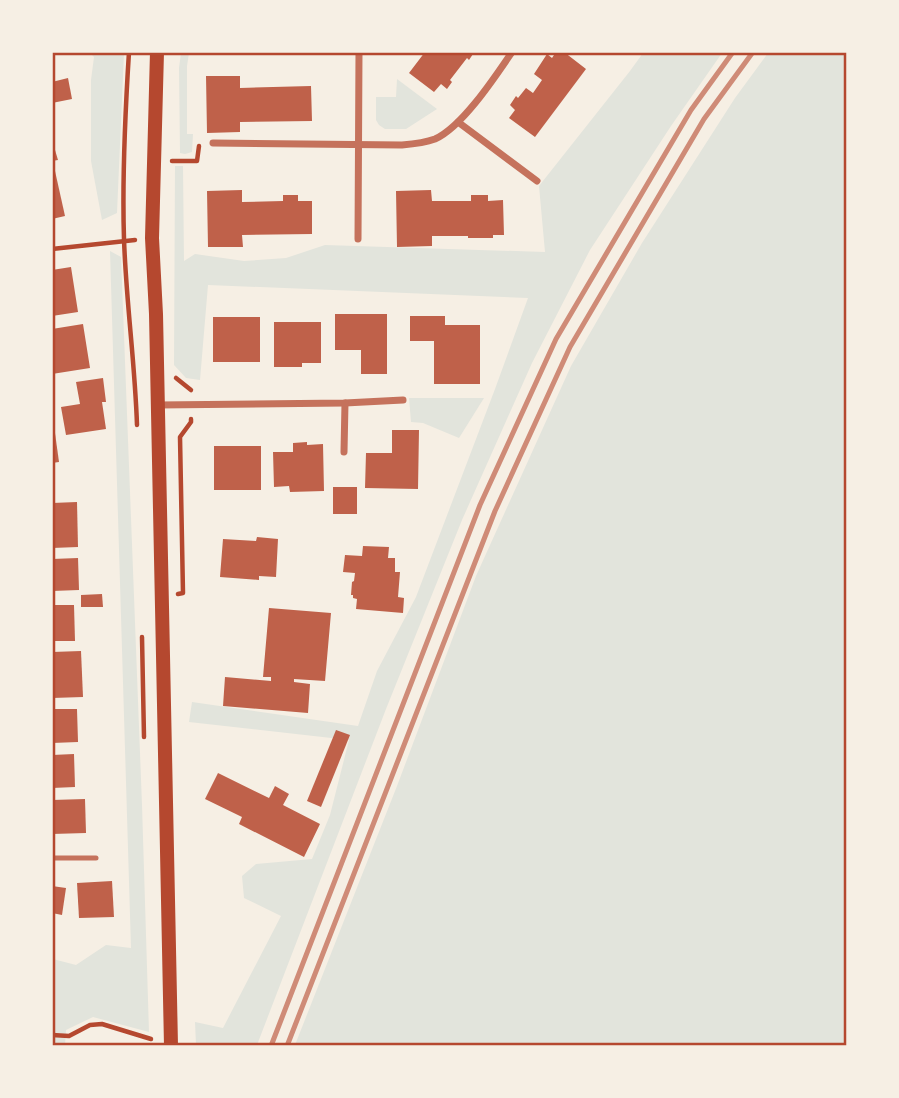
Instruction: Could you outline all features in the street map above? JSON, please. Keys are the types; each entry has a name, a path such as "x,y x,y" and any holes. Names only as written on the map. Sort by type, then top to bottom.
{"main road":[{"path":"157,52 152,238 156,314 171,1045"}],"street":[{"path":"358,239 359,52"},
{"path":"213,143 418,144 437,138 458,122 512,52"},
{"path":"458,122 537,181"},
{"path":"158,405 402,400"},
{"path":"344,452 345,403"}],"lane":[{"path":"52,858 96,858"}],"path":[{"path":"129,52 122,155 124,242 138,438"},
{"path":"171,161 197,161 199,142 213,143"},
{"path":"52,249 152,238"},
{"path":"142,628 144,749"},
{"path":"52,1035 69,1036 90,1025 102,1024 151,1039 151,1045"}],"shaded area":[{"path":"90,53 124,53 117,213 102,220 91,161 91,80 94,57"},
{"path":"181,53 189,53 187,134 193,134 192,152 185,154 180,153"},
{"path":"643,53 722,53 590,250 532,363 462,520 257,1045 196,1045 195,1022 223,1028 281,916 244,898 242,876 256,864 312,859 330,815 349,740 189,722 192,702 358,726 377,671 416,597 528,298 208,285 200,380 186,378 174,365 175,166 183,166 184,261 195,254 244,261 286,258 325,245 545,252 539,186"},
{"path":"768,53 846,53 846,1045 295,1045 476,576 571,366 642,243 735,98"},
{"path":"397,79 437,109 406,129 385,129 376,120 376,97 396,97"},
{"path":"110,251 121,257 149,1032 93,1017 66,1030 65,1045 53,1046 53,959 76,965 106,945 131,948"},
{"path":"409,398 484,398 459,438 423,423 411,422"}],"building":[{"path":"425,52 473,54 450,80 452,82 447,89 441,84 434,92 409,73"},
{"path":"556,52 564,52 586,69 535,137 509,118 515,110 510,105 526,88 533,93 542,80 534,74 547,54 552,58"},
{"path":"206,76 240,76 240,88 311,86 312,121 240,122 240,132 207,133"},
{"path":"68,78 72,99 52,103 52,82"},
{"path":"52,140 58,160 52,161"},
{"path":"55,171 65,216 52,219 52,172"},
{"path":"242,190 242,202 283,201 283,195 298,195 298,201 312,201 312,234 242,235 243,247 208,247 207,191"},
{"path":"431,190 432,201 471,201 471,195 488,195 488,201 503,200 504,235 493,235 493,238 432,236 432,246 397,247 396,191"},
{"path":"71,267 78,312 52,316 52,270"},
{"path":"335,314 387,314 387,374 361,374 361,350 335,350"},
{"path":"410,316 445,316 445,325 480,325 480,384 434,384 434,341 410,341"},
{"path":"213,317 260,317 260,362 213,362"},
{"path":"274,322 321,322 321,363 302,363 302,367 274,367"},
{"path":"83,324 90,368 52,374 52,356 55,356 52,351 52,329"},
{"path":"103,378 106,402 102,402 106,429 66,435 61,407 80,404 76,382"},
{"path":"392,430 419,430 418,489 365,488 366,453 392,453"},
{"path":"52,433 55,433 59,462 52,463"},
{"path":"307,442 307,445 323,444 324,491 290,492 289,486 274,487 273,452 293,452 293,443"},
{"path":"214,446 261,446 261,490 214,490"},
{"path":"333,487 357,487 357,514 333,514"},
{"path":"77,502 78,547 52,548 52,503"},
{"path":"257,537 278,539 276,577 259,576 259,580 220,577 223,539 256,541"},
{"path":"363,546 389,547 388,558 395,558 395,572 400,572 398,597 404,598 403,613 356,609 357,599 351,595 355,573 343,572 345,555 362,556"},
{"path":"78,558 79,590 52,591 52,559"},
{"path":"102,594 103,607 81,607 81,595"},
{"path":"52,605 74,605 75,641 52,641"},
{"path":"269,608 331,613 325,681 294,679 294,682 310,684 308,713 223,706 225,677 271,681 271,677 263,677"},
{"path":"81,651 83,697 52,698 52,652"},
{"path":"52,709 77,709 78,742 52,743"},
{"path":"336,730 350,735 321,807 307,801"},
{"path":"74,754 75,787 52,788 52,755"},
{"path":"218,773 269,798 275,786 289,794 283,805 320,824 304,857 239,824 242,817 205,799"},
{"path":"85,799 86,833 52,834 52,800"},
{"path":"112,881 114,917 79,918 77,883"},
{"path":"52,886 66,888 62,915 52,913"}],"railway":[{"path":"271,1046 480,505 556,339 691,110 733,52"},
{"path":"287,1046 495,511 570,347 704,119 753,52"}]}
